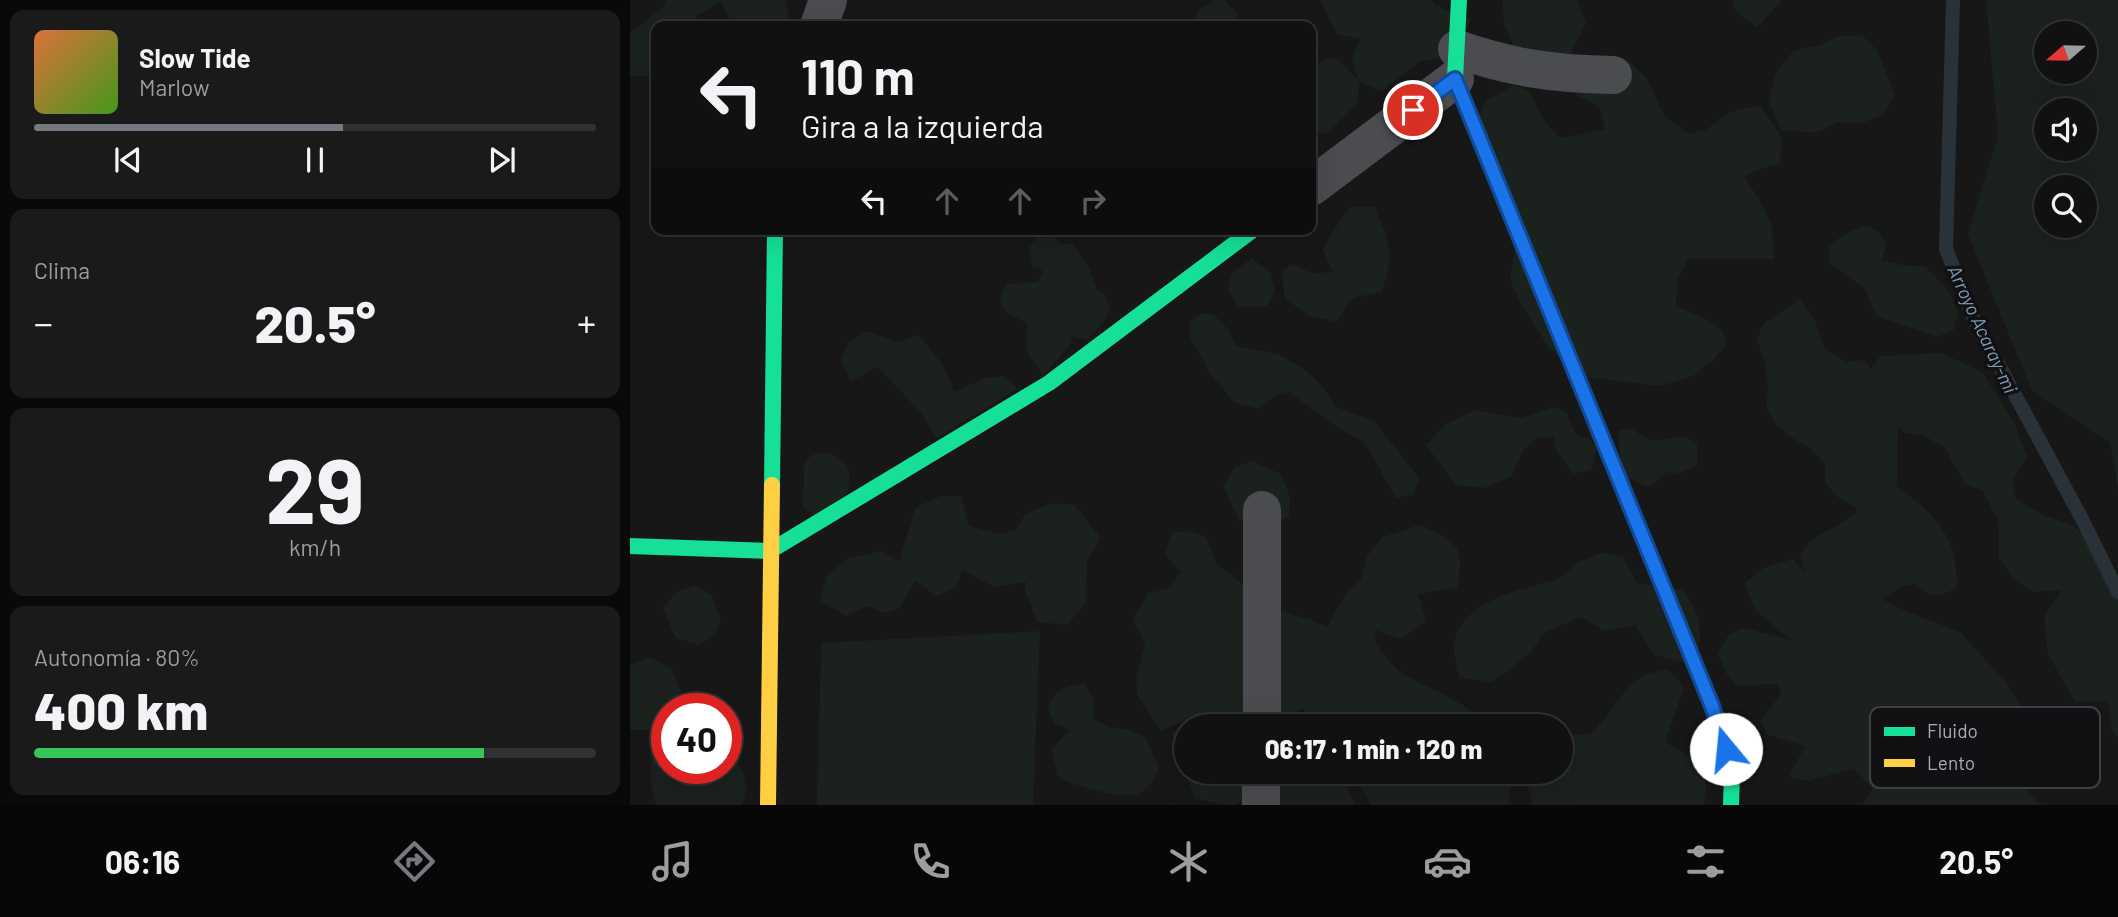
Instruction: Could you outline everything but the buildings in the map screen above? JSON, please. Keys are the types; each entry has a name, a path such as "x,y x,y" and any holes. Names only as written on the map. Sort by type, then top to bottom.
{"street":[{"path":"821,21 828,0"},
{"path":"1460,0 1456,64 1719,724 1732,774 1731,805"},
{"path":"1316,183 1456,64 1511,65 1563,74 1613,75"},
{"path":"768,805 775,235"},
{"path":"630,546 770,551 1049,383 1246,235"},
{"path":"1262,510 1262,714"},
{"path":"1261,784 1261,805"}],"shaded area":[{"path":"666,0 785,0 789,16 786,21 730,21 721,2 696,16 700,21 651,21 651,75 630,77 630,33 666,4"},
{"path":"1215,0 1224,0 1237,12 1238,21 1193,21 1198,11"},
{"path":"1320,0 1432,0 1435,5 1471,19 1456,55 1419,62 1381,91 1359,82 1358,103 1327,134 1316,133 1316,67 1322,60 1336,57 1358,80 1352,60 1360,39 1336,34"},
{"path":"1502,0 1578,0 1586,24 1570,54 1549,73 1518,56 1504,24"},
{"path":"1733,0 1782,0 1757,28 1735,10"},
{"path":"1986,0 2118,0 2118,490 2110,442 2032,391 1968,234 1998,135"},
{"path":"1862,35 1877,50 1895,95 1884,114 1862,123 1838,122 1816,133 1781,130 1769,102 1775,74 1794,50 1820,45 1839,36"},
{"path":"1602,58 1627,60 1647,78 1664,115 1689,134 1707,129 1730,112 1760,105 1782,137 1780,164 1744,177 1760,200 1772,227 1774,259 1688,259 1678,279 1676,306 1708,320 1723,331 1726,346 1693,376 1660,386 1583,377 1549,348 1522,306 1510,280 1515,247 1476,122 1486,101 1514,85 1529,91 1545,122 1561,138 1605,129 1599,106 1576,95 1584,68"},
{"path":"1350,207 1374,207 1384,230 1389,259 1381,293 1353,299 1337,322 1310,316 1285,299 1282,272 1291,263 1311,273 1333,272 1323,250"},
{"path":"1867,225 1879,232 1887,243 1882,260 1906,266 1925,266 1947,289 1958,310 1954,330 1937,337 1876,316 1865,289 1830,263 1828,245"},
{"path":"1054,237 1061,244 1072,243 1089,267 1097,290 1105,295 1110,307 1107,318 1087,340 1072,336 1070,345 1043,376 1026,351 1027,323 1006,313 1000,300 1006,284 1038,282 1043,270 1032,267 1028,247 1037,238"},
{"path":"1252,258 1270,272 1275,291 1267,306 1239,307 1227,289 1232,273"},
{"path":"1800,299 1816,323 1825,349 1847,362 1864,360 1871,369 1880,356 1942,353 1982,372 2014,422 2027,457 2013,479 2015,498 2041,514 2074,526 2099,552 2118,592 2118,738 2112,730 2108,701 2075,702 2048,654 2044,617 2062,590 2032,592 2014,578 1999,559 1998,520 1983,491 1964,483 1945,448 1923,435 1905,433 1898,427 1897,485 1942,528 1953,553 1957,587 1935,596 1914,584 1901,587 1882,599 1960,632 2005,681 2021,707 1870,707 1870,787 1854,768 1809,781 1789,777 1805,746 1766,734 1761,721 1781,693 1777,684 1736,686 1726,673 1718,654 1729,634 1744,628 1791,640 1755,610 1745,583 1763,568 1793,559 1805,573 1800,556 1806,547 1812,540 1843,522 1858,509 1840,499 1825,483 1825,464 1809,448 1776,424 1766,407 1768,386 1764,359 1757,340 1763,324"},
{"path":"1212,313 1228,329 1236,346 1278,354 1304,369 1322,386 1336,407 1374,421 1420,479 1413,495 1396,498 1365,443 1343,431 1289,392 1279,394 1258,409 1234,402 1211,375 1190,337 1190,322 1200,314"},
{"path":"866,331 898,342 918,335 940,361 954,392 985,378 1004,376 1017,389 937,438 921,413 878,367 851,381 841,361 848,343"},
{"path":"1554,407 1566,412 1576,435 1589,439 1597,449 1591,470 1574,474 1556,451 1554,437 1536,438 1522,452 1511,477 1484,488 1456,485 1426,445 1445,425 1475,410 1522,418"},
{"path":"1632,428 1652,440 1682,437 1697,443 1697,464 1683,472 1667,472 1646,487 1622,475 1618,430"},
{"path":"822,452 841,460 849,471 850,478 845,506 821,520 803,508 803,468 810,456"},
{"path":"1252,461 1281,474 1290,497 1289,516 1263,532 1239,520 1223,486 1235,467"},
{"path":"940,496 961,496 969,526 999,534 1016,530 1025,514 1052,503 1075,505 1101,538 1087,561 1086,603 1067,625 1037,622 1025,590 1026,582 994,587 963,570 955,588 936,596 916,581 899,608 885,613 866,606 847,616 820,601 827,575 849,558 882,551 899,562 915,508"},
{"path":"1419,525 1442,536 1456,547 1460,562 1457,588 1418,594 1426,621 1400,639 1376,630 1375,643 1402,673 1457,701 1474,714 1306,714 1304,708 1293,714 1174,714 1174,725 1161,731 1137,694 1136,678 1145,644 1133,620 1148,593 1167,589 1181,572 1165,555 1172,532 1190,531 1206,537 1216,563 1275,609 1327,627 1345,595 1361,579 1367,556 1383,537"},
{"path":"1602,553 1623,557 1637,583 1683,590 1698,617 1699,648 1682,662 1654,655 1635,625 1604,631 1581,617 1543,633 1532,651 1491,682 1459,677 1454,644 1459,629 1468,617 1494,600 1555,580 1579,562"},
{"path":"695,585 712,596 721,620 715,634 699,645 676,638 663,608 678,591"},
{"path":"1040,631 1033,805 817,805 821,643"},
{"path":"649,657 671,668 681,693 651,693 651,784 742,784 742,771 746,792 741,805 656,805 651,785 650,730 630,730 630,665"},
{"path":"1668,669 1684,687 1665,742 1698,761 1707,772 1704,805 1531,805 1527,784 1573,784 1573,735 1593,733 1626,690 1643,675"},
{"path":"1085,684 1093,698 1094,719 1108,727 1128,729 1146,738 1159,768 1149,785 1138,794 1106,793 1059,778 1051,749 1070,730 1054,723 1048,708 1054,696 1062,689"},
{"path":"1190,784 1345,784 1355,805 1272,805 1267,793 1233,805 1195,799"},
{"path":"1363,784 1510,784 1509,803 1506,805 1371,805 1361,787"},
{"path":"1871,788 2029,788 2028,793 2041,805 1862,805 1873,790"}],"waterway":[{"name":"Arroyo Acaray-mi","path":"1953,0 1946,249 1973,317 2082,519 2118,592"}],"traffic: fast":[{"path":"1459,0 1455,79 1719,724 1732,774 1731,805"},
{"path":"772,485 775,235"},
{"path":"630,546 770,551 1049,383 1246,235"}],"traffic: slow":[{"path":"768,805 772,485"}],"route":[{"path":"1413,110 1455,79 1712,706 1726,749"}]}
